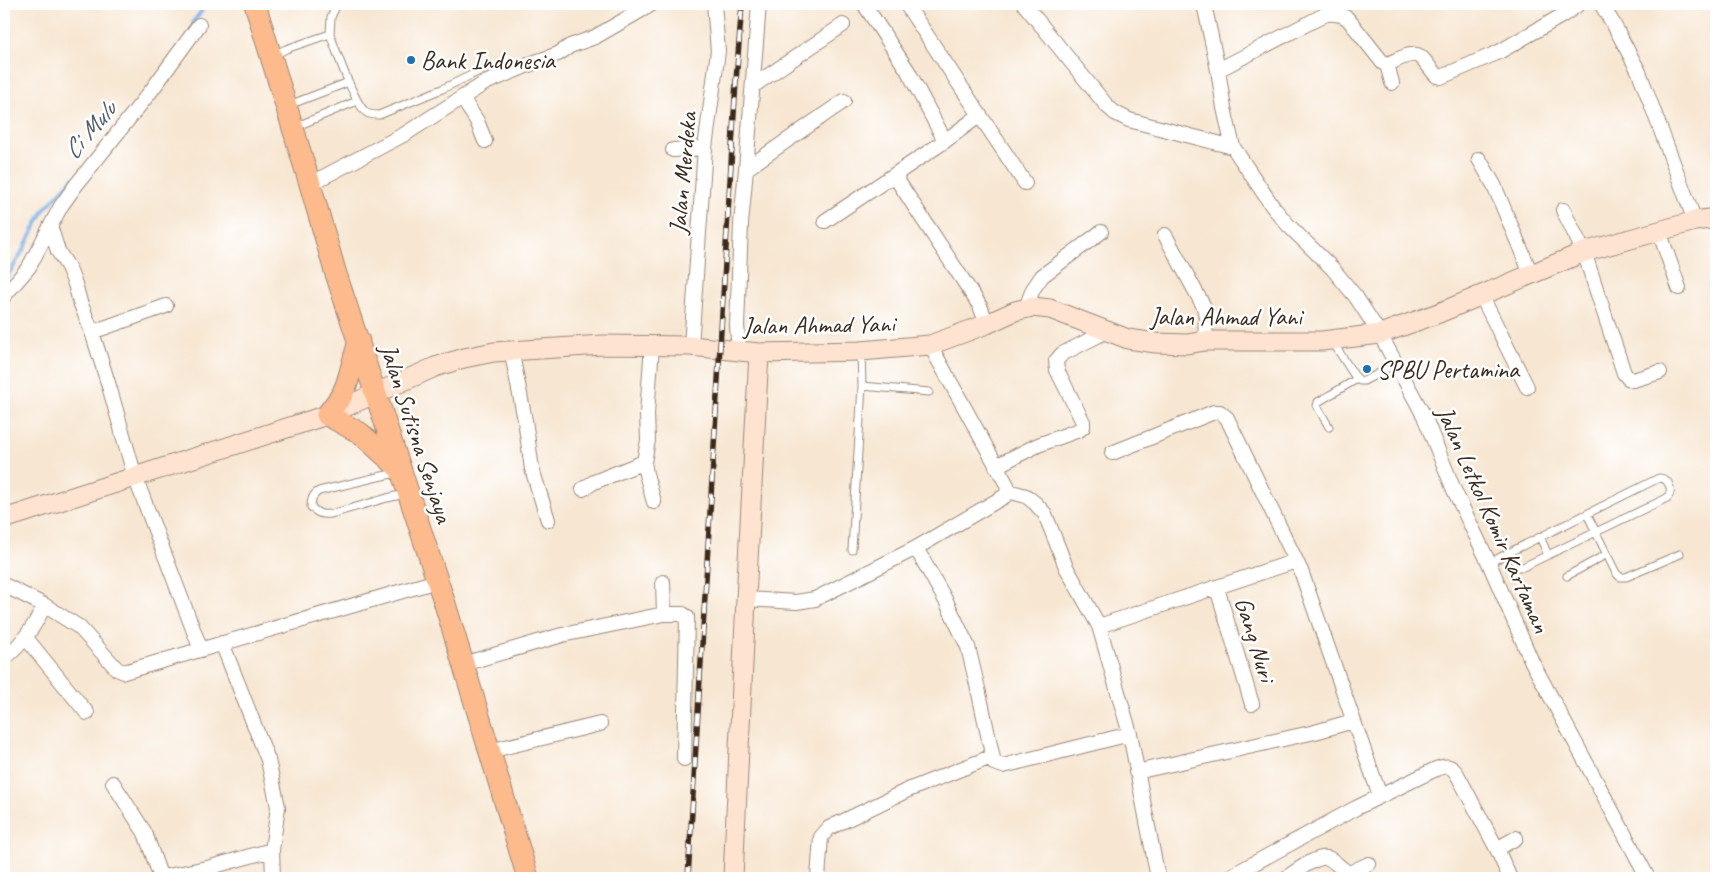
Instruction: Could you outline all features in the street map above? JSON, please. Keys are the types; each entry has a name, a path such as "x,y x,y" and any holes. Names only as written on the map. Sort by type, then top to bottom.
{"main road":[{"name":"Jalan Sutisna Senjaya","path":"255,4 335,271 377,393 437,581 528,878"},
{"path":"359,341 348,384 327,415 360,433 401,471"}],"street":[{"path":"310,184 405,134 499,76 558,54 570,46 595,37 652,4"},
{"name":"Jalan Merdeka","path":"699,348 705,148 718,52 714,4"},
{"path":"739,352 737,326 741,224 759,4"},
{"path":"864,4 908,71 945,141"},
{"path":"906,4 1025,183"},
{"path":"1024,4 1097,95 1116,113 1129,120 1233,147"},
{"name":"Jalan Letkol Komir Kartaman","path":"1204,4 1233,147 1273,207 1288,225 1343,280 1380,334 1424,416 1454,490 1490,564 1532,662 1648,878"},
{"path":"1387,64 1416,54 1420,56 1437,76 1444,76 1499,52 1579,4"},
{"path":"1601,4 1623,40 1639,72 1695,220"},
{"path":"1218,70 1328,12 1342,15 1348,19 1380,60 1387,64 1392,83"},
{"path":"4,296 22,276 61,206 76,185 151,91 199,25"},
{"path":"753,86 843,25"},
{"path":"462,98 478,121 485,141"},
{"path":"746,169 844,101"},
{"path":"825,220 945,141 980,115"},
{"path":"673,150 705,148"},
{"path":"1479,159 1494,185 1532,274"},
{"path":"894,175 980,306 987,324"},
{"path":"1563,210 1584,252 1624,373 1632,380 1660,372"},
{"name":"Jalan Ahmad Yani","path":"4,519 327,415 406,379 449,362 476,355 511,350 604,345 652,345 759,353 861,351 930,345 1026,308 1038,307 1050,309 1128,339 1156,343 1332,341 1380,334 1481,296 1584,252 1695,220 1716,218"},
{"path":"50,226 58,251 68,267 75,284 92,332 135,477 201,650"},
{"path":"1659,231 1679,288"},
{"path":"1026,308 1042,276 1101,232"},
{"path":"1165,235 1204,307 1206,317 1205,341"},
{"path":"36,253 58,251"},
{"path":"1481,296 1527,387"},
{"path":"92,332 166,306"},
{"path":"996,466 1038,445 1083,427 1083,422 1057,370 1056,361 1062,354 1107,331"},
{"path":"652,345 647,414 648,440 644,462 654,502"},
{"path":"930,345 1008,491"},
{"path":"511,350 525,420 532,469 548,520"},
{"path":"733,878 759,353"},
{"path":"1112,453 1214,412 1222,413 1228,420 1296,561 1334,661 1380,796"},
{"path":"583,489 594,482 644,462"},
{"path":"746,599 796,602 815,599 916,548 1004,496 1008,491"},
{"path":"1008,491 1026,496 1045,514 1066,568 1100,626 1130,734 1158,878"},
{"path":"916,548 946,601 968,647 994,764 1003,766 1130,734"},
{"path":"1100,626 1296,561"},
{"path":"4,585 43,609 79,627 122,672 129,672 437,581"},
{"path":"663,582 664,614"},
{"name":"Gang Nuri","path":"1217,588 1252,704"},
{"path":"4,659 30,633 43,609"},
{"path":"462,664 562,635 664,614 683,614 687,617 684,759"},
{"path":"30,633 87,713"},
{"path":"222,643 268,760 272,778 278,807 272,850 273,878"},
{"path":"1136,772 1315,732 1353,721"},
{"path":"489,751 600,724"},
{"path":"818,878 821,840 822,835 827,830 908,790 991,757"},
{"path":"1228,878 1380,796 1444,766 1450,766 1456,774 1497,849 1510,878"},
{"path":"112,783 145,833 160,878 211,868 272,850"},
{"path":"1497,849 1516,838"},
{"path":"1286,878 1306,865 1324,857 1329,858 1349,874 1369,864"}],"lane":[{"path":"337,4 331,17 330,34 357,101 367,113 379,115 442,89 488,66"},
{"path":"272,56 286,49 330,34"},
{"path":"287,106 349,82"},
{"path":"293,127 357,101"},
{"path":"1332,341 1357,379 1364,381 1396,364"},
{"path":"852,550 862,386 861,351"},
{"path":"1329,427 1317,406 1318,402 1357,379"},
{"path":"862,386 929,392"},
{"path":"401,471 319,491 315,493 311,500 311,507 322,515 331,514 386,498 408,494"},
{"path":"1490,564 1510,552 1659,478 1666,480 1669,484 1671,491 1667,498 1520,568 1510,552"},
{"path":"1587,514 1616,573 1620,577 1626,577 1680,554"},
{"path":"1540,537 1548,555"},
{"path":"1567,576 1607,554"}],"waterway":[{"name":"Ci Mulu","path":"193,22 207,4"},
{"name":"Ci Mulu","path":"4,282 44,210 73,178"}],"railway":[{"path":"688,878 742,4"}],"place":[{"name":"Bank Indonesia","path":"411,60"},
{"name":"SPBU Pertamina","path":"1367,369"}]}
